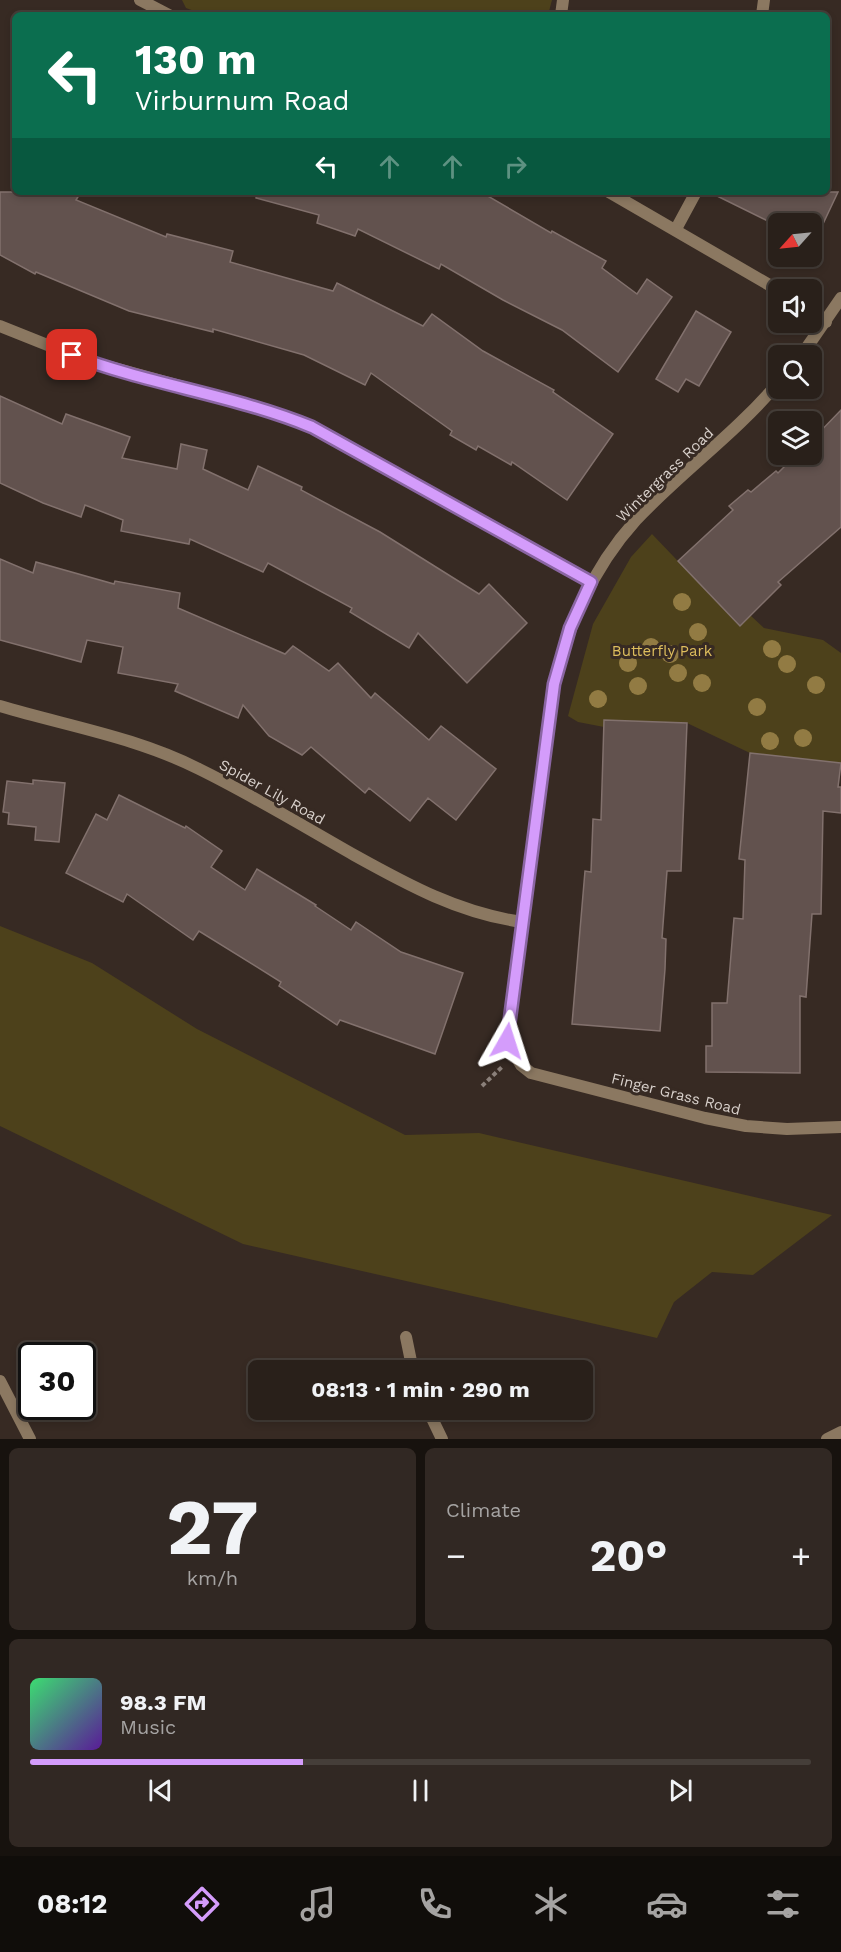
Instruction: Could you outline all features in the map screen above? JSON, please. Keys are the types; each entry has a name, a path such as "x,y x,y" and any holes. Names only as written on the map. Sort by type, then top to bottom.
{"street":[{"path":"146,1 164,12"},
{"path":"614,195 768,284"},
{"path":"676,229 694,195"},
{"path":"809,345 841,298"},
{"path":"822,319 826,322"},
{"path":"0,326 85,360 268,410 312,427 591,582"},
{"name":"Wintergrass Road","path":"514,1055 507,1041 522,922 558,668 570,628 591,582 635,522 728,435 768,393"},
{"name":"Spider Lily Road","path":"0,706 112,734 162,752 200,769 417,890 464,909 522,922"},
{"name":"Finger Grass Road","path":"514,1055 521,1065 531,1072 721,1122 779,1128 841,1127"},
{"path":"405,1337 410,1360"},
{"path":"0,1381 30,1439"},
{"path":"433,1420 442,1439"},
{"path":"827,1439 841,1432"}],"path":[{"path":"482,1086 514,1055"}],"green space":[{"path":"182,0 552,0 549,12 197,12 186,8"},
{"name":"Butterfly Park","path":"652,534 740,626 750,615 764,628 823,640 841,653 841,763 750,753 687,723 604,727 578,722 568,716 593,624 631,557"},
{"path":"0,926 92,963 197,1029 405,1135 479,1133 832,1215 753,1275 712,1272 674,1302 657,1338 243,1244 0,1126"}],"building":[{"path":"0,192 12,192 12,195 79,195 76,200 166,237 167,234 233,251 230,262 333,291 337,283 423,326 432,314 483,351 554,390 553,392 613,434 567,500 512,462 511,465 478,446 476,450 450,435 452,431 371,373 365,385 304,355 213,329 213,332 129,311 36,272 35,274 0,255"},
{"path":"830,192 838,192 822,226 822,213 768,213 768,221 715,195 830,195"},
{"path":"256,195 486,195 551,233 552,231 606,261 602,268 637,294 647,279 672,297 618,372 562,330 503,300 441,264 439,269 358,229 355,236 317,223 319,215 256,198"},
{"path":"696,311 731,332 699,386 686,379 678,392 656,379"},
{"path":"0,396 62,424 66,414 130,437 122,458 177,469 181,444 207,450 203,469 248,490 258,466 302,487 301,490 380,532 479,594 489,584 527,623 467,683 418,633 409,648 350,612 352,608 268,563 263,572 190,539 189,544 121,531 123,520 85,505 81,517 43,503 0,483"},
{"path":"841,410 841,527 778,582 781,585 740,626 678,561 733,510 729,506 748,490 751,492 776,471 778,473 786,465 822,465 822,430"},
{"path":"0,559 33,573 36,562 114,584 115,581 180,593 178,608 285,654 293,646 329,671 338,663 371,698 375,693 429,740 441,726 496,769 456,820 428,798 410,821 369,788 365,793 311,747 302,755 269,736 243,705 238,718 175,691 178,684 118,673 123,647 87,640 81,662 0,640"},
{"path":"604,720 687,723 681,871 667,871 662,938 666,939 665,969 660,1031 572,1024 585,871 591,872 593,819 601,820"},
{"path":"750,753 841,763 838,787 841,787 841,813 823,811 821,914 812,914 806,997 800,996 800,1073 706,1072 706,1046 712,1046 712,1003 727,1003 734,918 743,919 745,860 739,859"},
{"path":"33,780 65,783 59,842 35,840 36,827 8,824 9,813 3,812 7,781 33,784"},
{"path":"119,795 185,828 186,826 222,851 211,867 245,890 257,869 316,905 351,930 356,922 401,952 463,973 435,1054 340,1020 337,1025 279,986 281,982 199,931 193,940 127,894 123,902 66,873 96,814 107,820"}],"route":[{"path":"72,355 125,373 268,410 312,427 591,582 570,628 554,684 507,1041"}]}
